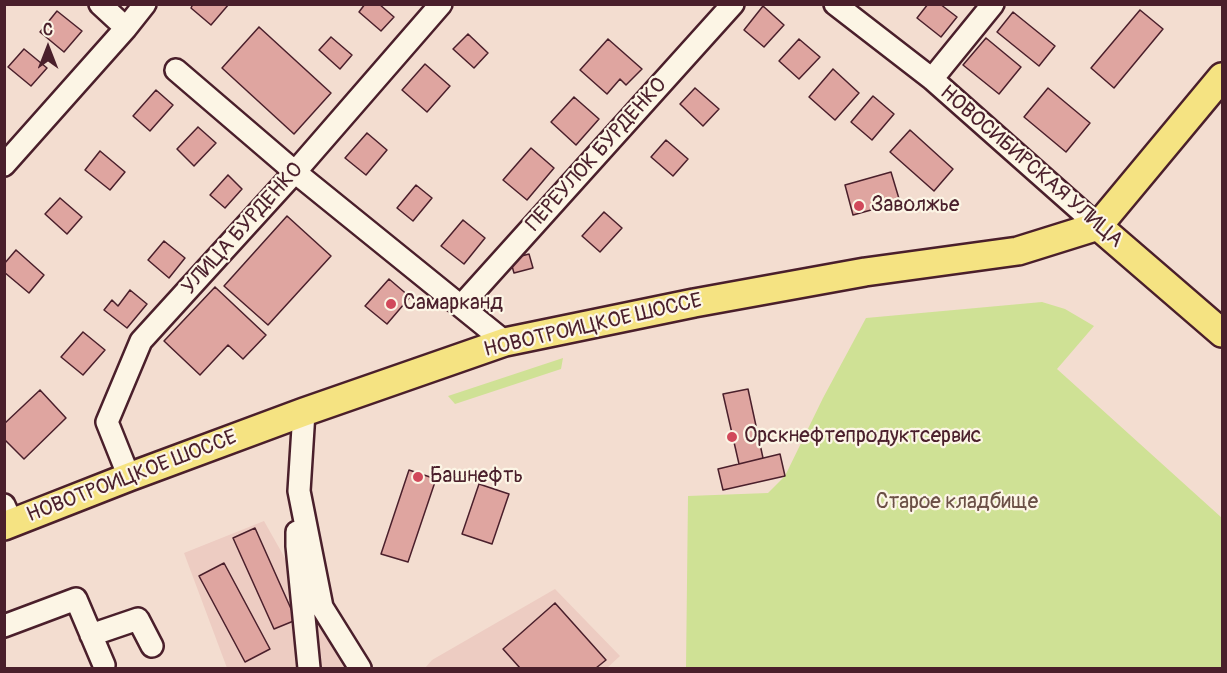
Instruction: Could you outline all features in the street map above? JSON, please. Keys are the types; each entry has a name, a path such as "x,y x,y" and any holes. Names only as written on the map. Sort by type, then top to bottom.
{"main road":[{"path":"1098,226 1222,78"},
{"name":"НОВОСИБИРСКАЯ УЛИЦА","path":"1098,226 1222,333"},
{"name":"НОВОТРОИЦКОЕ ШОССЕ","path":"7,518 129,477 304,412 505,342 652,311 865,272 1018,251 1098,226"}],"street":[{"path":"99,4 126,28"},
{"path":"4,165 145,4"},
{"name":"УЛИЦА БУРДЕНКО","path":"129,477 107,422 141,341 295,172 441,4"},
{"name":"ПЕРЕУЛОК БУРДЕНКО","path":"461,306 733,4"},
{"name":"НОВОСИБИРСКАЯ УЛИЦА","path":"835,4 932,80 1098,226"},
{"path":"932,80 993,4"},
{"path":"176,70 295,172 505,342"},
{"path":"304,412 297,546 309,669"},
{"path":"299,491 322,607 360,669"},
{"path":"4,626 76,598 104,665"},
{"path":"91,635 138,619 152,646"}],"shaded area":[{"path":"264,521 347,668 227,668 184,553"},
{"path":"555,589 620,656 607,668 425,668 432,660"}],"green space":[{"name":"Старое кладбище","path":"1042,302 1065,309 1094,326 1057,369 1222,518 1222,668 686,668 688,496 768,493 785,476 866,318"},
{"path":"563,358 561,369 455,404 448,396"}],"building":[{"path":"193,4 229,4 211,25 191,8"},
{"path":"365,4 379,4 394,17 381,31 359,12"},
{"path":"928,4 940,4 957,17 941,37 917,18"},
{"path":"763,6 784,25 764,47 744,30"},
{"path":"1140,10 1163,29 1114,88 1091,68"},
{"path":"57,11 82,31 64,52 40,32"},
{"path":"1013,12 1055,46 1039,66 997,32"},
{"path":"259,27 331,93 294,134 222,68"},
{"path":"468,34 488,53 474,68 453,49"},
{"path":"331,37 352,55 340,69 319,50"},
{"path":"986,38 1021,67 999,94 963,65"},
{"path":"608,39 642,69 626,85 620,79 607,94 580,70"},
{"path":"799,39 820,57 799,79 779,61"},
{"path":"24,49 47,68 31,86 8,67"},
{"path":"425,64 450,86 427,112 402,90"},
{"path":"833,69 859,93 835,120 809,97"},
{"path":"695,88 719,109 703,126 680,104"},
{"path":"1048,88 1090,123 1066,152 1024,117"},
{"path":"156,90 173,105 150,131 133,116"},
{"path":"873,96 894,114 872,140 851,122"},
{"path":"574,97 599,119 576,145 551,122"},
{"path":"198,127 216,143 194,166 177,149"},
{"path":"910,130 953,169 934,191 890,152"},
{"path":"367,133 387,150 366,175 345,158"},
{"path":"666,140 688,159 673,176 651,157"},
{"path":"531,148 554,168 527,200 503,180"},
{"path":"100,151 125,172 110,190 85,170"},
{"path":"891,172 900,202 853,215 845,185"},
{"path":"228,175 242,189 225,208 210,195"},
{"path":"416,185 432,198 413,221 397,208"},
{"path":"60,198 82,217 67,234 45,214"},
{"path":"604,212 622,228 600,252 582,236"},
{"path":"287,216 331,256 268,325 224,286"},
{"path":"463,220 485,238 464,264 441,246"},
{"path":"164,241 185,258 169,278 148,260"},
{"path":"16,250 44,275 29,293 4,272 4,264"},
{"path":"529,254 533,268 514,273 510,259"},
{"path":"389,279 410,297 387,324 365,306"},
{"path":"215,287 266,335 243,359 228,345 200,375 164,341"},
{"path":"130,290 147,304 127,328 104,310 112,300 118,306"},
{"path":"83,332 105,350 83,375 61,357"},
{"path":"748,389 763,458 739,464 723,394"},
{"path":"40,390 66,418 24,459 4,439 4,424"},
{"path":"780,454 785,476 723,490 718,469"},
{"path":"409,470 436,479 408,562 381,554"},
{"path":"479,484 509,494 492,544 462,534"},
{"path":"255,528 296,620 274,629 233,538"},
{"path":"224,563 270,649 245,662 199,576"},
{"path":"555,603 606,660 596,668 520,668 503,649"}],"place":[{"name":"Заволжье","path":"859,206"},
{"name":"Самарканд","path":"391,304"},
{"name":"Орскнефтепродуктсервис","path":"732,437"},
{"name":"Башнефть","path":"418,477"}]}
